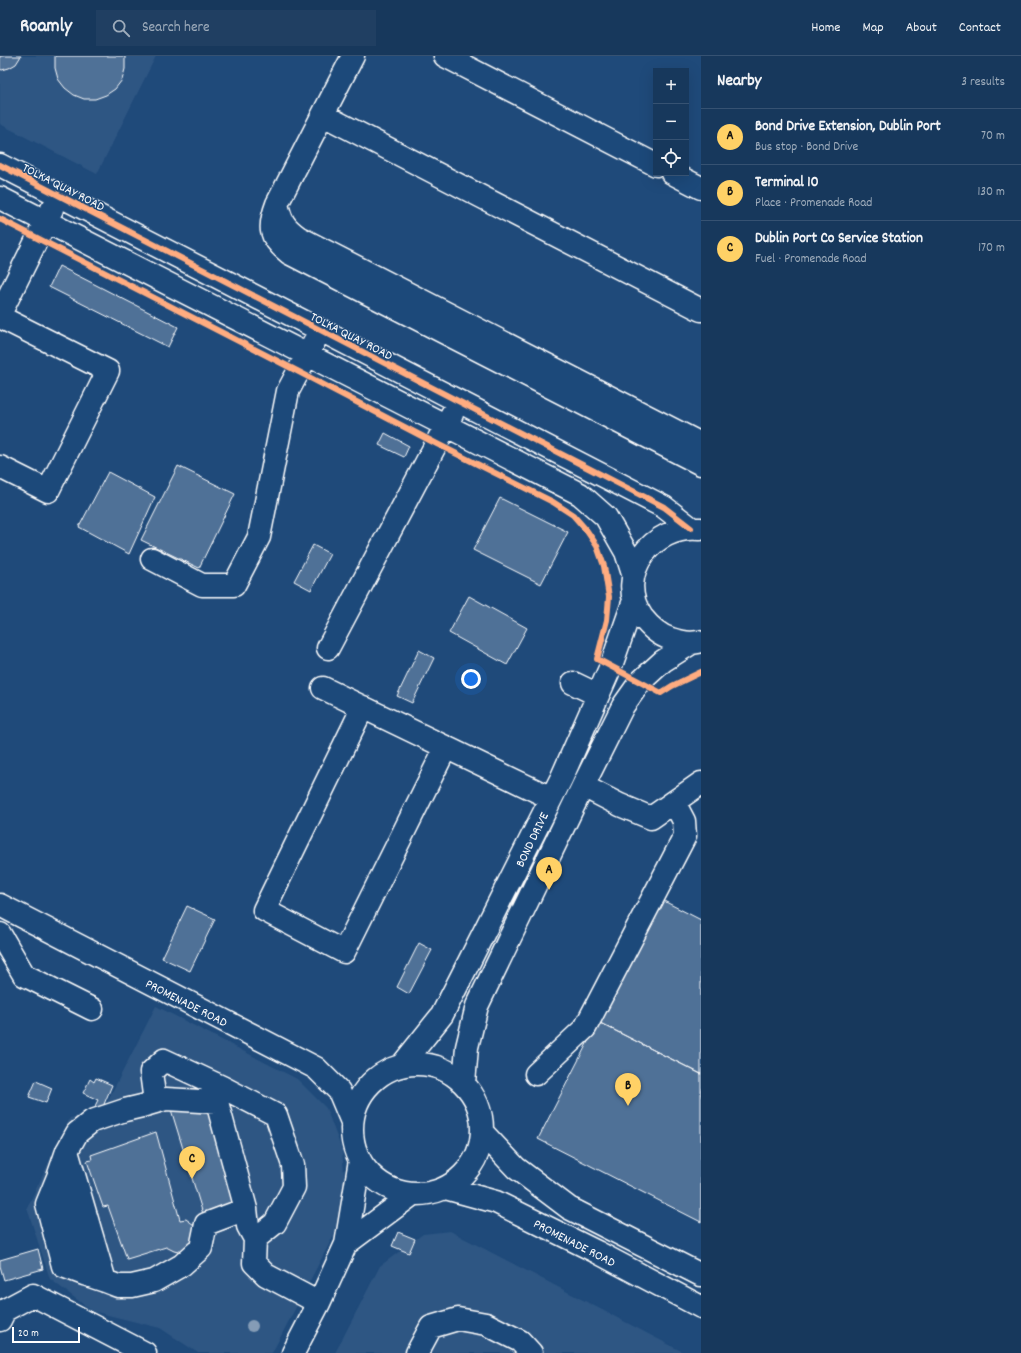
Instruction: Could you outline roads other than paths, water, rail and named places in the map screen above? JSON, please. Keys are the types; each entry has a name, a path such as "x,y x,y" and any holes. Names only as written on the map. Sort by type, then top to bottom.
{"street":[{"path":"354,56 272,215 271,230 277,244 289,253 701,464"},
{"path":"445,56 653,163"},
{"path":"323,115 701,310"},
{"name":"TOLKA QUAY ROAD","path":"0,166 664,507 696,528"},
{"path":"678,176 701,188"},
{"path":"0,314 58,196"},
{"path":"0,198 580,494 606,517 626,552 633,574 634,600 649,626 663,636 682,643 696,643"},
{"path":"277,204 281,220 288,230 298,237 701,444"},
{"path":"0,317 108,371 48,491 0,467"},
{"path":"152,559 202,585 234,585 259,537 288,391 320,331"},
{"path":"328,648 459,402"},
{"path":"633,574 639,559 650,545 664,534 696,528"},
{"name":"BOND DRIVE","path":"402,1065 442,1015 551,798 611,666 634,600"},
{"name":"BOND DRIVE","path":"464,1083 467,1047 476,1006 583,786 624,706 640,682 662,661 696,643"},
{"path":"573,683 598,695"},
{"path":"323,688 551,798"},
{"path":"363,708 264,910 344,952 446,747"},
{"path":"583,786 620,805 651,818 701,783"},
{"path":"536,1074 585,1028 685,836 684,821 674,802"},
{"name":"PROMENADE ROAD","path":"3,913 316,1068 339,1091 352,1122"},
{"path":"0,934 24,975 92,1009"},
{"path":"155,1102 151,1072 164,1060 219,1095 276,1115 293,1165 294,1187 275,1223 255,1239"},
{"path":"426,1064 440,1068 464,1083 477,1102 482,1117 484,1134 475,1159 462,1176 445,1188 426,1193 413,1194 397,1191 380,1182 371,1175 360,1160 354,1146 352,1122 359,1100 366,1088 376,1078 389,1070 402,1065 426,1064"},
{"path":"219,1095 166,1099 92,1121 77,1133 68,1151 58,1178 84,1274 118,1286 132,1286 154,1281 182,1265 201,1248 206,1224 246,1209"},
{"path":"219,1095 246,1209 248,1226 255,1239 254,1263 266,1275 319,1303"},
{"path":"484,1134 516,1168 569,1208 701,1275"},
{"path":"68,1151 105,1281"},
{"path":"293,1353 319,1303 346,1244 360,1160"},
{"name":"PROMENADE ROAD","path":"445,1188 496,1202 597,1252 701,1307"},
{"path":"346,1244 413,1194"},
{"path":"0,1320 6,1310 34,1295 145,1353"},
{"path":"417,1353 431,1327 458,1319 486,1324 520,1341 531,1353"}],"place":[{"name":"Bond Drive Extension, Dublin Port","path":"549,890"},
{"name":"Terminal 10","path":"628,1106"},
{"name":"Dublin Port Co Service Station","path":"192,1179"}]}
